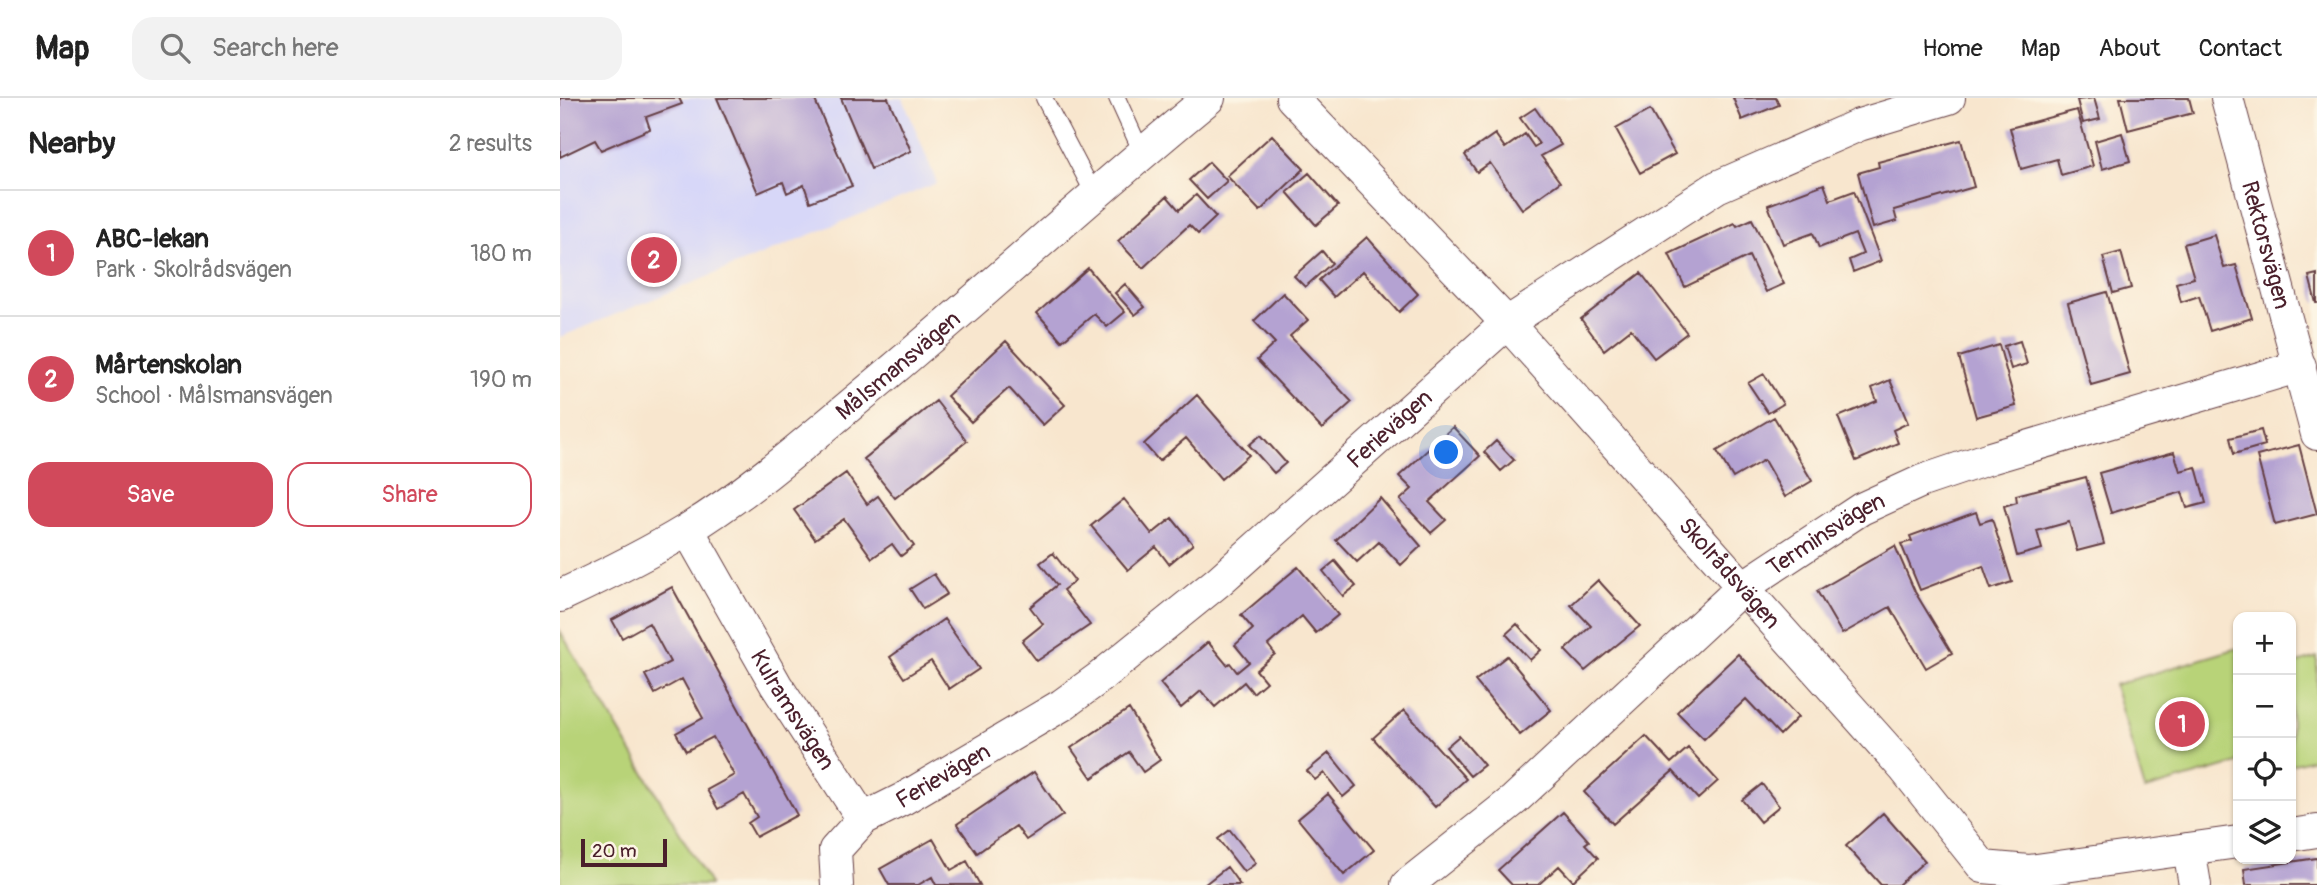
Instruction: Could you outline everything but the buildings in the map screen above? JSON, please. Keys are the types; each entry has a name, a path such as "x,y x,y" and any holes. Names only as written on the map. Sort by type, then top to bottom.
{"street":[{"name":"Målsmansvägen","path":"560,596 617,569 688,530 733,499 812,438 965,311 1094,194 1209,98"},
{"name":"Skolrådsvägen","path":"1292,98 1507,323 1904,768 1973,876 2233,843"},
{"name":"Ferievägen","path":"863,819 903,799 1062,705 1110,670 1219,581 1507,323 1717,187 1859,125 1949,98"},
{"name":"Rektorsvägen","path":"2227,98 2317,434"},
{"name":"Terminsvägen","path":"1407,885 1514,800 1743,587 1861,509 1922,481 2300,366"},
{"name":"Kulramsvägen","path":"688,530 776,685 863,819"},
{"path":"837,885 835,850 863,819"},
{"path":"2296,834 2317,831"},
{"path":"2189,849 2195,885"}],"lane":[{"path":"1044,98 1094,194"},
{"path":"1117,98 1142,153"}],"shaded area":[{"path":"560,98 903,98 937,183 560,337"}],"green space":[{"path":"560,631 710,884 710,885 560,885"},
{"path":"2233,649 2233,764 2145,790 2114,685"},
{"path":"2317,657 2317,758 2296,764 2296,675 2296,663"}],"place":[{"name":"Mårtenskolan","path":"654,260"},
{"name":"ABC-lekan","path":"2182,724"}]}
